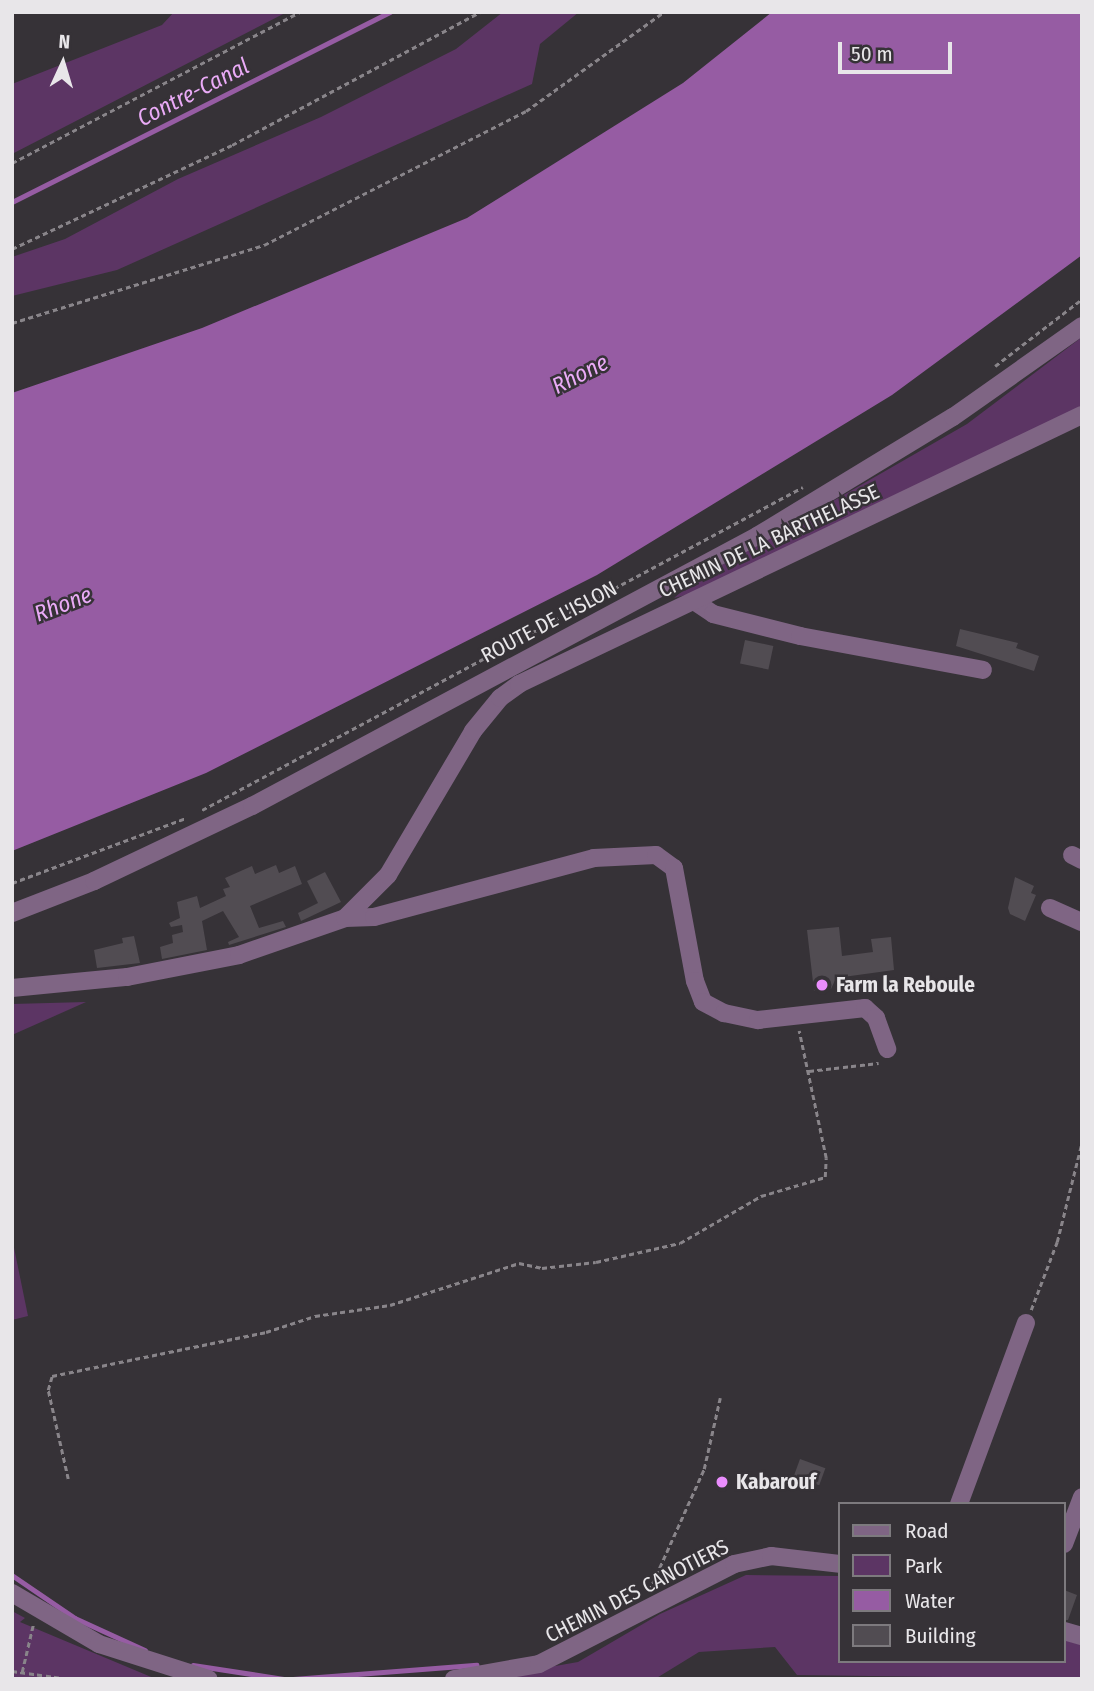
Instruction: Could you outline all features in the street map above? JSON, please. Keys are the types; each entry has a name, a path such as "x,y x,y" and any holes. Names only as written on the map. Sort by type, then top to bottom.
{"street":[{"name":"ROUTE DE L'ISLON","path":"12,913 94,881 252,806 757,536 953,418 1082,326"},
{"name":"CHEMIN DE LA BARTHELASSE","path":"12,988 127,977 239,955 345,918 387,875 473,731 500,698 519,684 1082,415"},
{"path":"694,601 713,614 800,636 983,670"},
{"path":"345,918 374,916 594,858 656,855 674,868 695,981 703,1002 724,1013 758,1020 865,1008 876,1018 887,1049"},
{"path":"1050,908 1082,922"},
{"path":"12,982 34,988"},
{"path":"960,1502 1026,1323"},
{"path":"1066,1539 1082,1497"},
{"name":"CHEMIN DES CANOTIERS","path":"454,1679 496,1677 566,1653 734,1564 771,1556 838,1564"},
{"path":"12,1593 63,1623 144,1661 209,1679"}],"path":[{"path":"12,163 300,12"},
{"path":"12,249 232,145 480,12"},
{"path":"12,323 264,245 526,111 664,12"},
{"path":"987,372 1082,299"},
{"path":"12,883 192,816 808,484"},
{"path":"68,1479 48,1390 52,1376 266,1332 315,1316 390,1305 519,1262 542,1268 596,1262 680,1243 761,1196 825,1177 826,1158 810,1071 793,1017"},
{"path":"810,1071 880,1063 887,1049"},
{"path":"1026,1323 1058,1242 1081,1146"},
{"path":"647,1609 650,1581 704,1469 720,1398"},
{"path":"22,1672 28,1633 35,1623 51,1630 63,1623"},
{"path":"12,1671 69,1679"}],"green space":[{"path":"174,12 287,12 12,154 12,84 162,25"},
{"path":"503,12 579,12 540,44 532,84 117,270 12,296 12,257 65,239 178,179 321,117 456,49"},
{"path":"1082,337 1082,408 702,591 674,598 694,581 967,424"},
{"path":"86,1002 12,1035 12,1004"},
{"path":"12,1238 28,1316 12,1320"},
{"path":"746,1575 838,1576 838,1663 1066,1663 1066,1641 1082,1645 1082,1679 797,1675 775,1647 699,1652 655,1679 480,1679 578,1662 660,1614"},
{"path":"12,1611 25,1618 20,1622 156,1679 12,1679"}],"water":[{"name":"Rhone","path":"772,12 1082,12 1082,255 892,395 597,575 206,773 12,851 12,393 202,328 467,218 683,83"}],"building":[{"path":"960,629 1018,643 1016,648 1039,656 1034,671 956,646"},
{"path":"745,640 773,646 768,670 740,663"},
{"path":"276,865 279,873 295,866 302,884 250,906 259,928 283,921 286,927 229,945 228,942 239,937 223,911 202,921 207,950 162,959 160,947 173,943 172,935 183,932 182,925 171,927 169,923 180,918 177,902 197,896 200,908 226,896 223,889 230,887 225,878 252,866 255,874"},
{"path":"325,872 341,902 301,921 298,913 318,903 307,881"},
{"path":"1015,877 1034,886 1031,893 1036,895 1025,921 1010,914 1008,908"},
{"path":"839,927 842,956 873,952 871,939 891,937 894,970 836,978 831,989 814,991 807,930"},
{"path":"134,936 140,963 97,968 94,950 123,943 122,938"},
{"path":"800,1459 825,1468 819,1485 794,1476"},
{"path":"1066,1591 1077,1595 1066,1620"}],"waterway":[{"name":"Contre-Canal","path":"12,202 390,12"},
{"path":"12,1575 75,1618 145,1650"},
{"path":"193,1665 285,1679"},
{"path":"293,1679 476,1665"}],"place":[{"name":"Farm la Reboule","path":"822,985"},
{"name":"Kabarouf","path":"722,1482"}]}
